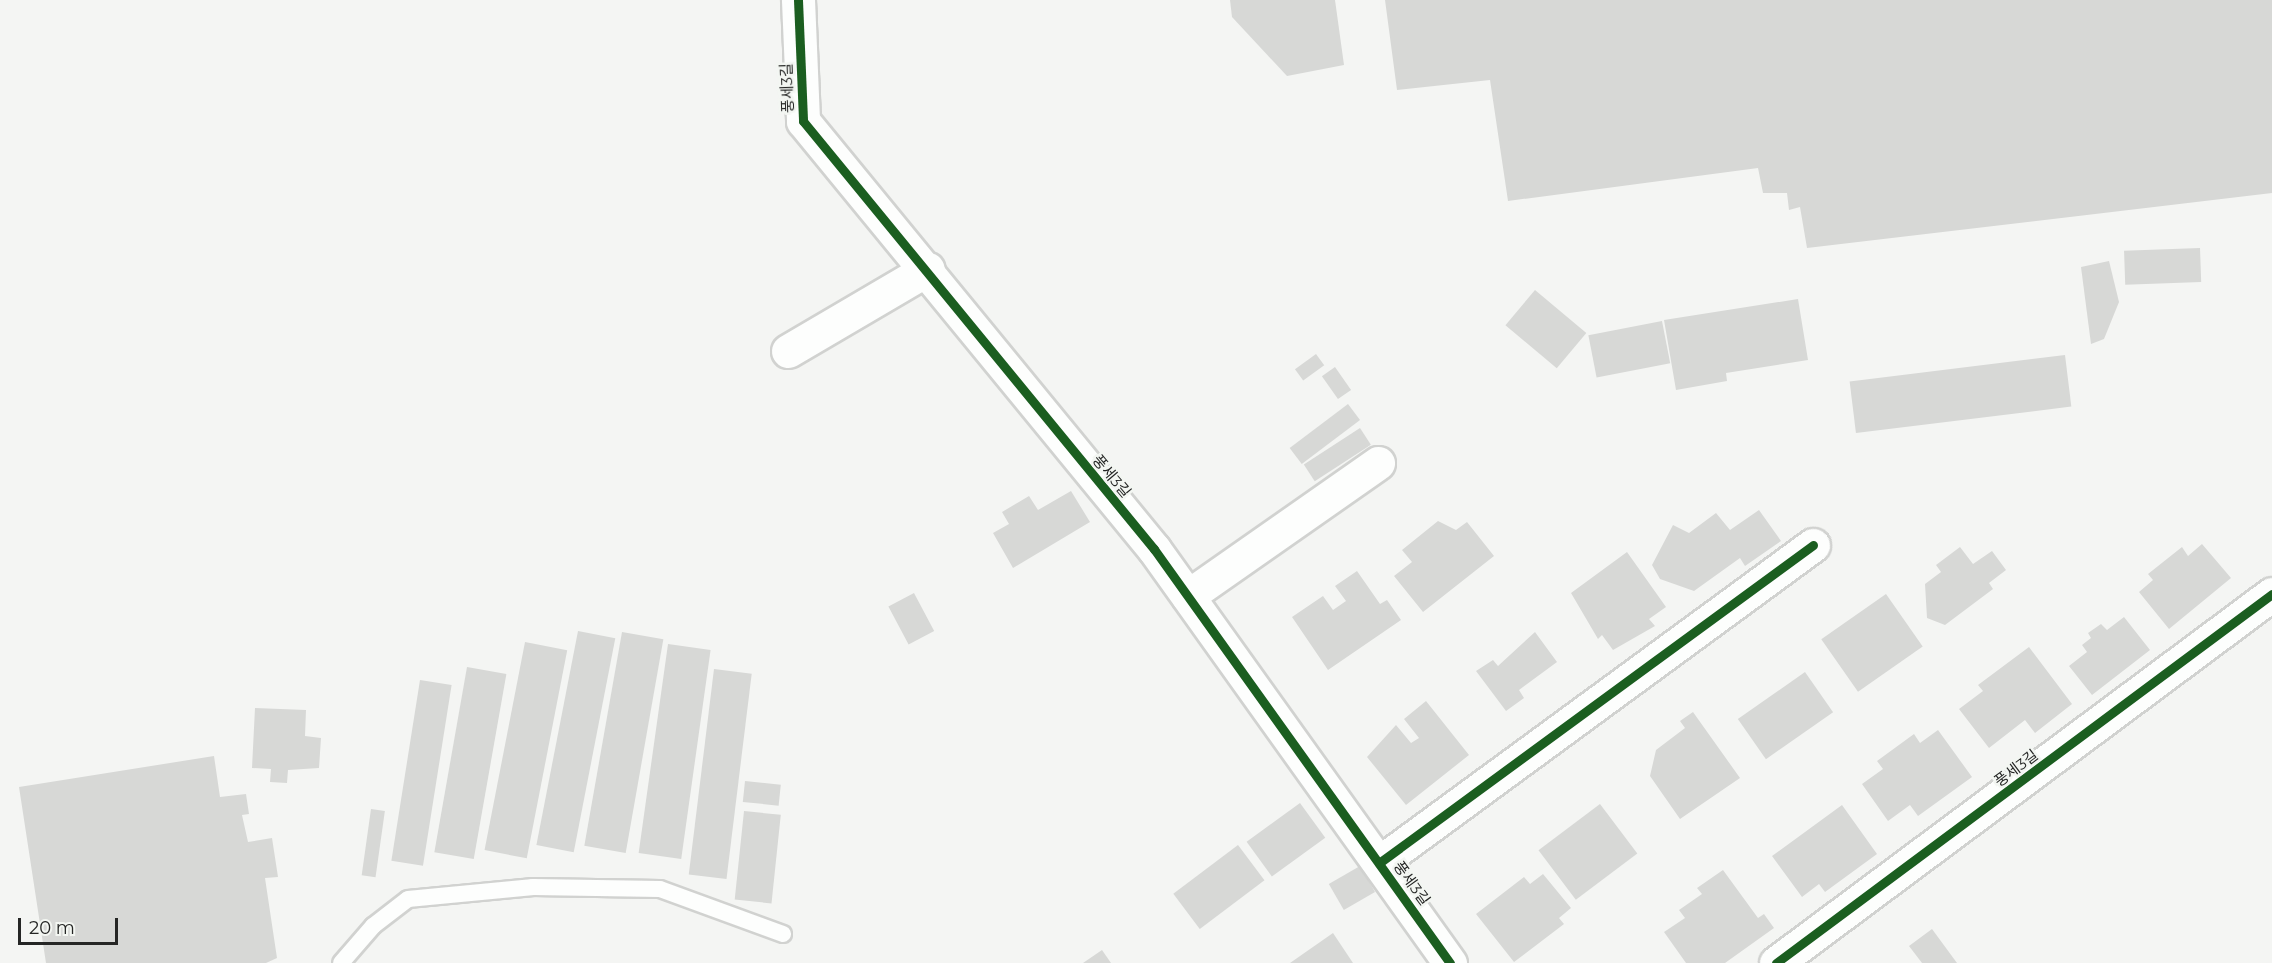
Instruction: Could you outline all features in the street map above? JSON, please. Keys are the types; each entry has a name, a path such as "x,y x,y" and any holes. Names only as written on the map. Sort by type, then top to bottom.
{"street":[{"name":"풍세3길","path":"798,0 803,121 928,269 1188,596 1450,963"},
{"path":"788,351 928,269"},
{"path":"1188,596 1378,463"},
{"path":"1379,863 1813,545"},
{"name":"풍세3길","path":"1776,963 2272,594"}],"lane":[{"path":"341,963 373,926 408,899 533,888 660,889 783,934"}],"building":[{"path":"1230,0 1335,0 1344,65 1287,76 1232,17"},
{"path":"1385,0 2272,0 2272,193 1807,248 1800,207 1789,210 1787,193 1763,193 1758,168 1508,201 1490,80 1397,90"},
{"path":"2200,248 2201,282 2125,285 2124,251"},
{"path":"2109,261 2119,302 2104,339 2091,344 2081,267"},
{"path":"1535,290 1586,333 1557,368 1505,325"},
{"path":"1798,299 1808,360 1726,373 1727,381 1676,390 1664,320"},
{"path":"1662,321 1670,363 1597,378 1588,335"},
{"path":"1316,354 1324,365 1303,381 1295,369"},
{"path":"2065,355 2071,407 1856,433 1850,381"},
{"path":"1335,367 1351,390 1338,399 1322,376"},
{"path":"1348,404 1360,420 1302,464 1290,448"},
{"path":"1360,428 1371,445 1315,481 1304,464"},
{"path":"1071,491 1090,522 1013,568 993,533 1009,524 1002,512 1029,496 1038,510"},
{"path":"1759,510 1781,541 1745,566 1740,558 1694,591 1660,579 1652,565 1673,525 1689,533 1716,513 1730,530"},
{"path":"1438,521 1456,530 1467,522 1494,556 1423,612 1394,576 1412,562 1402,550"},
{"path":"2202,544 2231,578 2169,629 2139,592 2153,580 2148,574 2182,547 2188,556"},
{"path":"1960,547 1973,564 1992,551 2006,570 1989,583 1993,589 1945,625 1927,618 1925,584 1941,572 1936,565"},
{"path":"1627,552 1666,607 1649,619 1655,626 1613,650 1602,635 1598,639 1571,593"},
{"path":"1357,571 1380,604 1387,600 1401,620 1328,670 1292,617 1323,596 1333,610 1346,601 1335,586"},
{"path":"914,593 934,631 909,645 888,607"},
{"path":"1886,594 1923,646 1858,692 1821,639"},
{"path":"2124,617 2150,650 2092,695 2069,666 2087,652 2082,645 2091,638 2088,633 2101,624 2107,630"},
{"path":"578,631 615,638 574,852 536,845"},
{"path":"622,632 663,639 626,853 584,846"},
{"path":"1535,632 1557,662 1519,690 1524,698 1506,711 1476,671 1493,660 1498,666"},
{"path":"525,642 567,650 527,858 485,850"},
{"path":"668,644 711,650 681,859 639,853"},
{"path":"2029,647 2072,704 2035,733 2025,720 1989,748 1959,709 1983,691 1978,685"},
{"path":"467,667 506,674 474,859 434,852"},
{"path":"714,669 752,674 726,879 689,874"},
{"path":"1805,672 1833,712 1766,759 1738,719"},
{"path":"420,680 452,685 423,866 391,861"},
{"path":"1426,701 1469,755 1406,805 1367,757 1396,725 1411,743 1419,738 1404,719"},
{"path":"255,708 306,710 305,736 321,738 319,768 288,770 287,783 270,782 271,769 252,768"},
{"path":"1693,712 1740,778 1680,819 1650,776 1656,750 1685,728 1680,721"},
{"path":"1938,730 1972,777 1918,816 1910,805 1888,821 1862,784 1883,769 1877,761 1914,734 1920,743"},
{"path":"214,756 220,797 246,794 249,814 242,815 248,842 272,838 278,877 265,878 277,958 266,963 46,963 19,787"},
{"path":"745,781 781,785 779,806 743,802"},
{"path":"1300,803 1325,838 1272,877 1247,842"},
{"path":"1600,804 1637,854 1576,900 1539,850"},
{"path":"1842,805 1877,854 1825,892 1819,884 1802,897 1772,856"},
{"path":"371,809 385,811 376,877 362,875"},
{"path":"744,811 781,815 771,903 735,900"},
{"path":"1238,845 1264,880 1200,929 1173,894"},
{"path":"1360,866 1375,892 1344,910 1329,884"},
{"path":"1723,870 1758,918 1764,914 1774,928 1725,963 1686,963 1664,932 1685,918 1679,910 1702,894 1697,888"},
{"path":"1543,874 1571,908 1559,918 1564,924 1514,962 1476,914 1524,877 1530,884"},
{"path":"1932,929 1957,963 1922,963 1909,946"},
{"path":"1333,933 1353,963 1290,963"},
{"path":"1102,950 1111,963 1083,963"}],"cycle path":[{"path":"798,0 803,121 1154,549 1450,963"},
{"path":"1379,863 1813,545"},
{"path":"1776,963 2272,594"}]}
